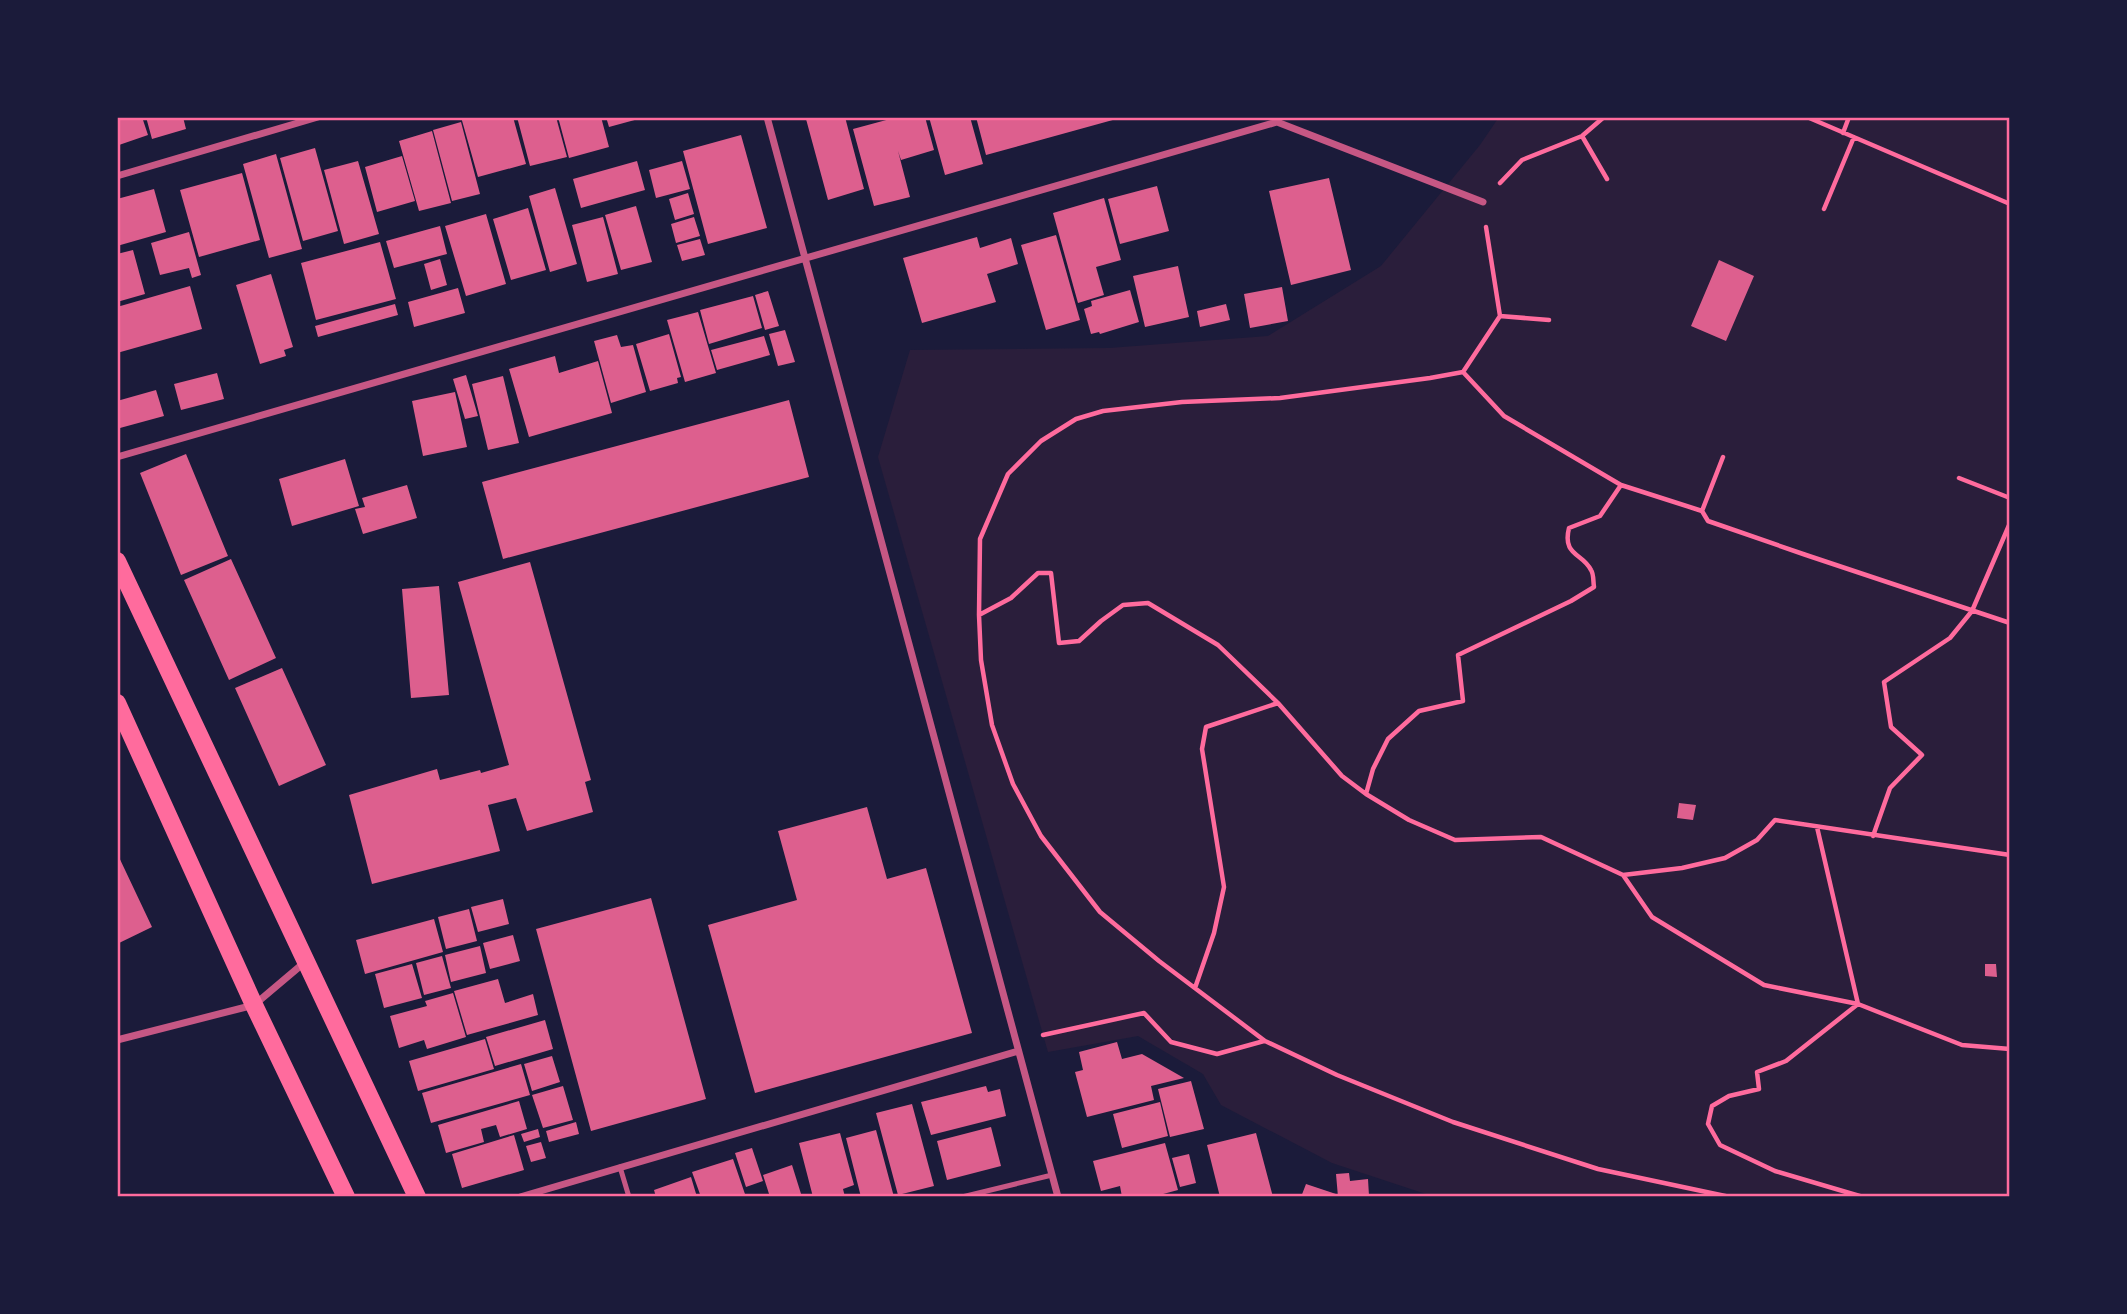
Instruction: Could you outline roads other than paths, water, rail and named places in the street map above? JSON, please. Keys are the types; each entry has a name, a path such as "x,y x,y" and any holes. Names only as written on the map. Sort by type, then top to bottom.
{"main road":[{"path":"117,561 417,1197"},
{"path":"117,703 254,1005 346,1197"}],"street":[{"path":"117,176 318,117"},
{"path":"767,117 1058,1197"},
{"path":"117,457 1278,120 1483,202"},
{"path":"117,1040 254,1005 305,962"},
{"path":"520,1197 1018,1051"}],"lane":[{"path":"620,1167 629,1197"},
{"path":"962,1197 1052,1175"}]}
